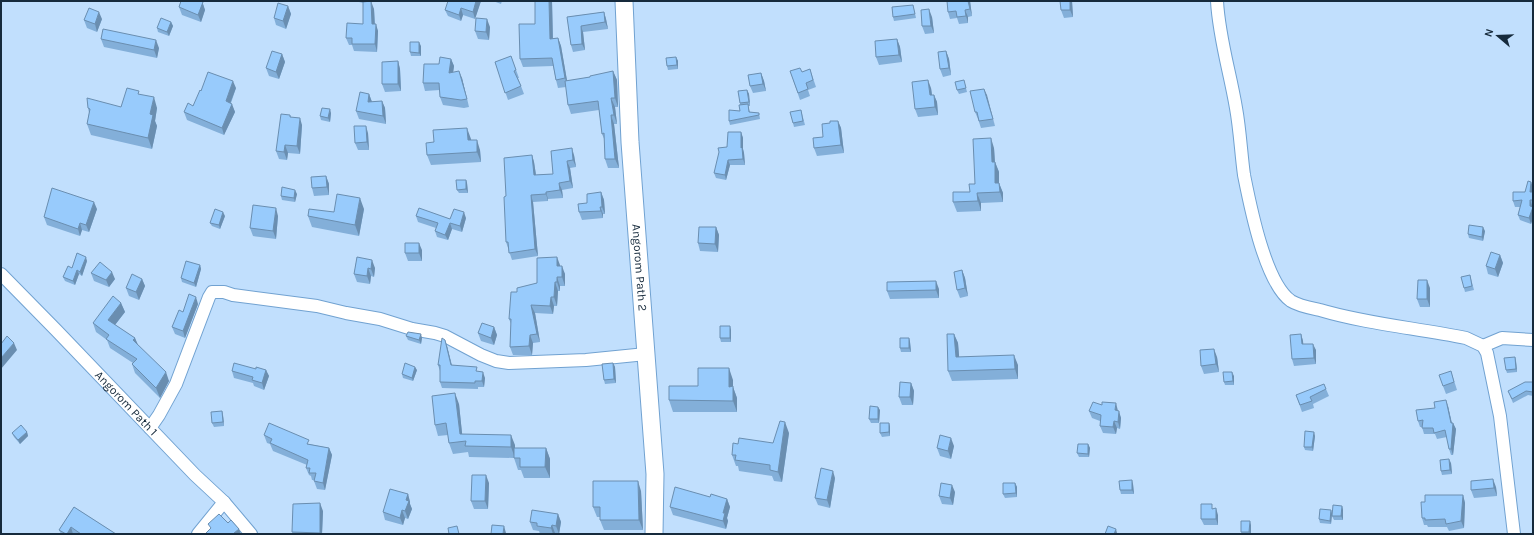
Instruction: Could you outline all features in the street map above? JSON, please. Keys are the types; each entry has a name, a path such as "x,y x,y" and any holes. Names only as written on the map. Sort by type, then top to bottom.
{"street":[{"name":"Angorom Path 2","path":"624,1 630,142 655,474 654,534"},
{"path":"1217,1 1221,40 1236,108 1244,173 1263,254 1279,287 1291,301 1329,313 1466,338 1483,346 1487,353 1500,416 1514,534"},
{"name":"Angorom Path 1","path":"1,274 195,475 224,502 251,534"},
{"path":"150,428 176,384 209,297 212,292 216,291 233,295 317,306 380,319 412,330 445,336 496,361 509,363 586,360 646,354"},
{"path":"1483,346 1502,338 1533,340"},
{"path":"198,534 224,502"}],"building":[{"path":"181,1 203,2 198,15 179,7"},
{"path":"371,1 372,24 376,24 375,44 352,44 352,38 346,38 347,23 363,24 363,2"},
{"path":"448,1 476,1 473,12 461,8 459,15 445,10"},
{"path":"535,1 549,1 550,39 558,38 565,78 556,80 552,58 520,59 519,24 535,24"},
{"path":"947,1 968,1 970,9 965,10 966,16 957,17 956,11 948,12"},
{"path":"1060,1 1070,1 1070,10 1061,10"},
{"path":"278,3 288,6 283,21 274,18"},
{"path":"913,5 915,14 893,17 892,7"},
{"path":"89,8 99,12 95,24 84,20"},
{"path":"929,9 931,26 922,26 921,10"},
{"path":"604,12 605,22 581,26 582,44 571,45 567,17"},
{"path":"161,18 171,22 167,32 157,28"},
{"path":"476,18 487,19 486,32 475,31"},
{"path":"103,29 156,40 154,50 101,39"},
{"path":"897,39 899,55 876,57 875,41"},
{"path":"410,42 419,42 419,53 410,52"},
{"path":"272,51 282,54 276,72 266,68"},
{"path":"946,51 949,68 940,69 938,52"},
{"path":"511,56 516,70 514,71 521,86 505,93 495,62"},
{"path":"440,57 451,59 449,73 459,71 467,99 461,100 440,97 439,83 423,83 424,64 439,64"},
{"path":"676,57 677,65 667,66 666,58"},
{"path":"398,61 398,84 382,84 382,62"},
{"path":"800,68 802,72 810,69 813,80 806,83 808,89 798,93 790,71"},
{"path":"613,71 615,98 611,98 614,115 611,115 615,159 605,159 604,133 602,134 598,101 568,105 565,81"},
{"path":"208,72 233,81 226,101 232,104 222,128 184,112 188,103 193,106 200,90 201,91"},
{"path":"761,73 763,84 750,86 748,75"},
{"path":"928,80 930,95 934,95 935,107 915,109 912,82"},
{"path":"964,80 966,88 957,90 955,82"},
{"path":"127,88 139,91 138,94 154,97 150,114 153,115 148,138 87,124 90,109 88,108 87,98 121,107"},
{"path":"984,89 993,119 979,121 977,112 975,112 970,91"},
{"path":"747,90 749,102 740,103 738,91"},
{"path":"360,92 369,94 368,102 382,101 383,116 356,111"},
{"path":"748,104 749,112 759,113 759,115 729,121 729,110 740,111 739,105"},
{"path":"322,108 330,109 328,118 320,116"},
{"path":"801,110 803,121 793,123 790,112"},
{"path":"281,114 300,118 297,146 285,145 284,152 276,151"},
{"path":"830,121 838,121 841,145 814,148 813,138 823,137 822,124 830,123"},
{"path":"354,126 366,126 367,142 355,143"},
{"path":"467,128 468,140 477,140 477,152 427,155 426,143 434,142 433,130"},
{"path":"728,132 741,132 743,159 728,160 725,175 714,173 719,152 718,148 727,147"},
{"path":"991,138 992,162 995,162 995,183 999,183 1000,192 977,193 978,201 953,202 953,192 970,192 969,184 975,184 973,139"},
{"path":"572,148 573,160 567,161 570,181 559,183 560,190 546,192 546,194 531,195 535,249 509,253 508,242 506,242 504,158 532,155 534,175 553,174 551,151"},
{"path":"326,176 327,187 312,188 311,177"},
{"path":"456,180 466,180 466,189 457,190"},
{"path":"1528,181 1531,182 1530,192 1533,192 1533,200 1530,200 1530,206 1533,207 1529,218 1518,215 1522,200 1513,201 1513,192 1525,192"},
{"path":"282,187 295,190 294,198 281,196"},
{"path":"52,188 94,202 86,225 80,223 78,229 44,217"},
{"path":"601,192 601,211 579,212 578,204 587,203 587,194"},
{"path":"337,194 360,198 355,225 308,216 309,209 334,212"},
{"path":"253,205 276,208 273,231 250,228"},
{"path":"419,208 450,219 454,209 464,212 460,226 450,223 445,235 435,231 438,223 416,216"},
{"path":"215,209 223,212 219,225 210,223"},
{"path":"1469,225 1483,227 1482,237 1468,234"},
{"path":"699,227 716,227 715,244 698,243"},
{"path":"405,243 419,243 419,253 405,253"},
{"path":"1491,252 1500,255 1495,269 1486,266"},
{"path":"77,253 86,257 80,272 77,270 73,281 63,277 68,266 72,268"},
{"path":"357,257 372,260 371,269 368,268 367,276 354,274"},
{"path":"557,257 557,266 562,266 562,277 557,277 557,282 555,282 554,297 551,297 550,306 531,305 537,334 530,335 529,346 510,347 511,319 509,319 511,292 517,292 517,288 537,283 537,258"},
{"path":"186,261 200,265 194,283 181,278"},
{"path":"100,262 112,272 106,280 91,273"},
{"path":"962,270 965,288 957,290 954,272"},
{"path":"132,274 142,279 136,292 126,288"},
{"path":"1470,275 1472,286 1464,288 1461,277"},
{"path":"1418,280 1427,280 1427,299 1417,299"},
{"path":"936,281 936,290 887,291 887,282"},
{"path":"189,294 196,297 183,331 172,327 179,310 183,312"},
{"path":"113,296 121,303 108,320 135,338 133,340 166,372 156,388 132,364 137,359 106,339 109,335 93,323"},
{"path":"482,323 494,327 491,338 478,333"},
{"path":"720,326 730,326 730,338 720,338"},
{"path":"408,332 421,334 419,340 406,336"},
{"path":"947,334 954,334 956,357 1014,355 1015,369 948,371"},
{"path":"1301,334 1302,344 1313,344 1314,358 1292,359 1290,335"},
{"path":"7,336 14,343 1,358 1,344"},
{"path":"442,338 445,340 451,365 477,367 476,371 483,372 482,381 475,381 475,383 440,382 440,365 438,365"},
{"path":"900,338 909,338 909,348 900,348"},
{"path":"1214,349 1216,364 1201,366 1200,350"},
{"path":"1515,357 1516,369 1506,370 1504,358"},
{"path":"234,363 266,370 262,383 252,380 253,377 232,371"},
{"path":"405,363 415,367 412,378 402,374"},
{"path":"613,363 614,379 604,380 602,364"},
{"path":"698,368 729,368 729,387 733,386 733,401 669,400 669,386 698,386"},
{"path":"1451,371 1454,382 1443,386 1439,375"},
{"path":"1223,372 1232,372 1233,381 1224,382"},
{"path":"900,382 911,383 910,397 899,397"},
{"path":"1525,382 1533,382 1533,392 1526,391 1512,399 1508,391"},
{"path":"1324,384 1326,389 1310,397 1312,401 1300,405 1296,395"},
{"path":"455,393 460,434 511,435 511,447 465,446 466,441 449,443 446,423 435,425 432,396"},
{"path":"1446,400 1451,423 1453,423 1451,449 1449,449 1445,430 1434,433 1433,428 1422,428 1423,420 1418,421 1416,410 1435,408 1434,402"},
{"path":"1093,402 1102,405 1102,402 1116,403 1115,410 1119,411 1118,422 1114,421 1113,427 1100,426 1101,415 1089,411"},
{"path":"870,406 878,407 878,419 869,419"},
{"path":"222,411 223,422 212,423 211,412"},
{"path":"780,421 785,422 778,472 770,470 770,465 735,460 736,455 732,455 733,443 738,444 739,438 773,443"},
{"path":"269,423 309,440 307,444 329,448 323,483 314,481 316,473 309,473 310,468 306,468 308,460 270,443 272,439 264,435"},
{"path":"880,423 889,423 889,432 880,433"},
{"path":"21,425 27,432 18,440 12,433"},
{"path":"1305,431 1314,432 1312,447 1304,447"},
{"path":"940,435 951,438 948,451 937,448"},
{"path":"1078,444 1088,444 1088,454 1077,453"},
{"path":"514,448 546,448 545,467 520,467 520,458 514,458"},
{"path":"1449,459 1450,470 1441,471 1440,460"},
{"path":"821,468 833,471 827,500 815,498"},
{"path":"472,475 486,475 485,501 471,501"},
{"path":"1493,479 1494,488 1471,490 1471,481"},
{"path":"1132,480 1132,490 1120,490 1119,481"},
{"path":"593,481 638,481 639,520 600,520 600,507 593,507"},
{"path":"941,483 952,485 950,498 939,496"},
{"path":"1003,483 1015,483 1016,493 1003,494"},
{"path":"675,487 710,497 711,494 727,499 723,513 725,513 723,521 670,507"},
{"path":"390,489 408,494 406,500 409,501 405,511 402,510 400,518 383,512"},
{"path":"1425,495 1463,495 1461,521 1446,524 1445,519 1425,520 1425,518 1422,518 1421,502 1425,502"},
{"path":"320,503 320,533 292,532 293,504"},
{"path":"1201,504 1212,504 1212,509 1216,508 1216,519 1201,519"},
{"path":"1333,505 1342,506 1341,516 1332,516"},
{"path":"74,507 116,534 81,534 71,527 67,534 59,530"},
{"path":"1320,509 1331,510 1330,521 1319,519"},
{"path":"532,510 558,514 556,526 552,525 551,528 537,526 537,523 530,522"},
{"path":"219,514 228,523 231,520 239,529 234,533 235,534 205,534 211,528 208,524"},
{"path":"1241,521 1250,521 1249,532 1241,532"},
{"path":"492,525 504,526 503,534 491,534"},
{"path":"457,526 459,534 449,534 448,528"},
{"path":"1108,526 1116,529 1114,534 1105,534"}]}
